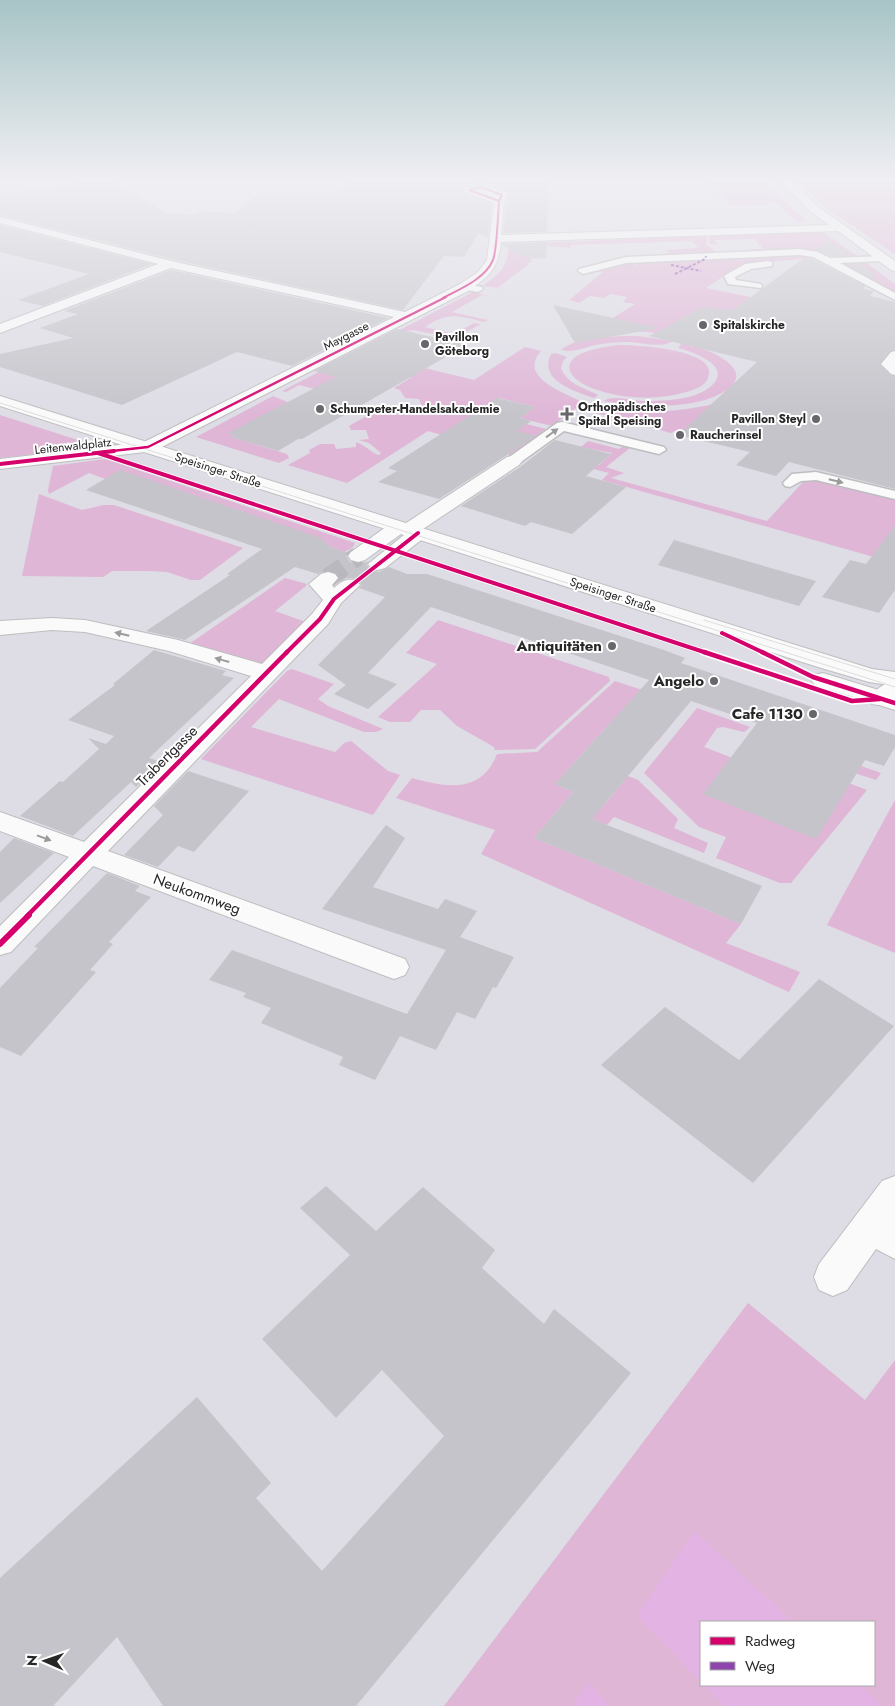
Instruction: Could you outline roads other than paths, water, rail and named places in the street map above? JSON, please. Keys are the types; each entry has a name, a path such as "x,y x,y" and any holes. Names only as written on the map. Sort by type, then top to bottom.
{"street":[{"path":"149,259 406,316"},
{"name":"Maygasse","path":"148,447 406,316 472,288 490,266 493,259"},
{"path":"883,259 895,267"},
{"path":"0,329 170,264"},
{"name":"Speisinger Straße","path":"0,401 713,629 869,675 895,679"},
{"name":"Leitenwaldplatz","path":"0,464 148,447"},
{"path":"358,556 408,530 512,461"},
{"path":"378,564 408,530"},
{"name":"Trabertgasse","path":"0,944 320,620 342,592 319,584 328,578"},
{"path":"0,628 52,624 86,626 173,646 267,674"},
{"name":"Speisinger Straße","path":"713,629 813,677 891,693"},
{"name":"Neukommweg","path":"0,822 394,967"},
{"path":"834,1277 884,1233 895,1193"}],"lane":[{"path":"583,271 626,260 656,259"},
{"path":"824,259 895,297"},
{"path":"757,286 732,282 730,276 749,266 871,259"},
{"path":"895,355 887,364 895,371"},
{"path":"512,461 562,426 659,450"},
{"path":"790,483 797,477 816,476 895,495"}],"tunnel":[{"path":"328,578 358,556"}],"tram line":[{"path":"0,403 895,687"},
{"path":"704,620 895,679"}],"place":[{"name":"Spitalskirche","path":"703,325"},
{"name":"Pavillon Göteborg","path":"425,344"},
{"name":"Schumpeter-Handelsakademie","path":"320,409"},
{"name":"Orthopädisches Spital Speising","path":"567,414"},
{"name":"Pavillon Steyl","path":"816,419"},
{"name":"Raucherinsel","path":"680,435"},
{"name":"Antiquitäten","path":"612,646"},
{"name":"Angelo","path":"714,681"},
{"name":"Cafe 1130","path":"813,714"}]}
